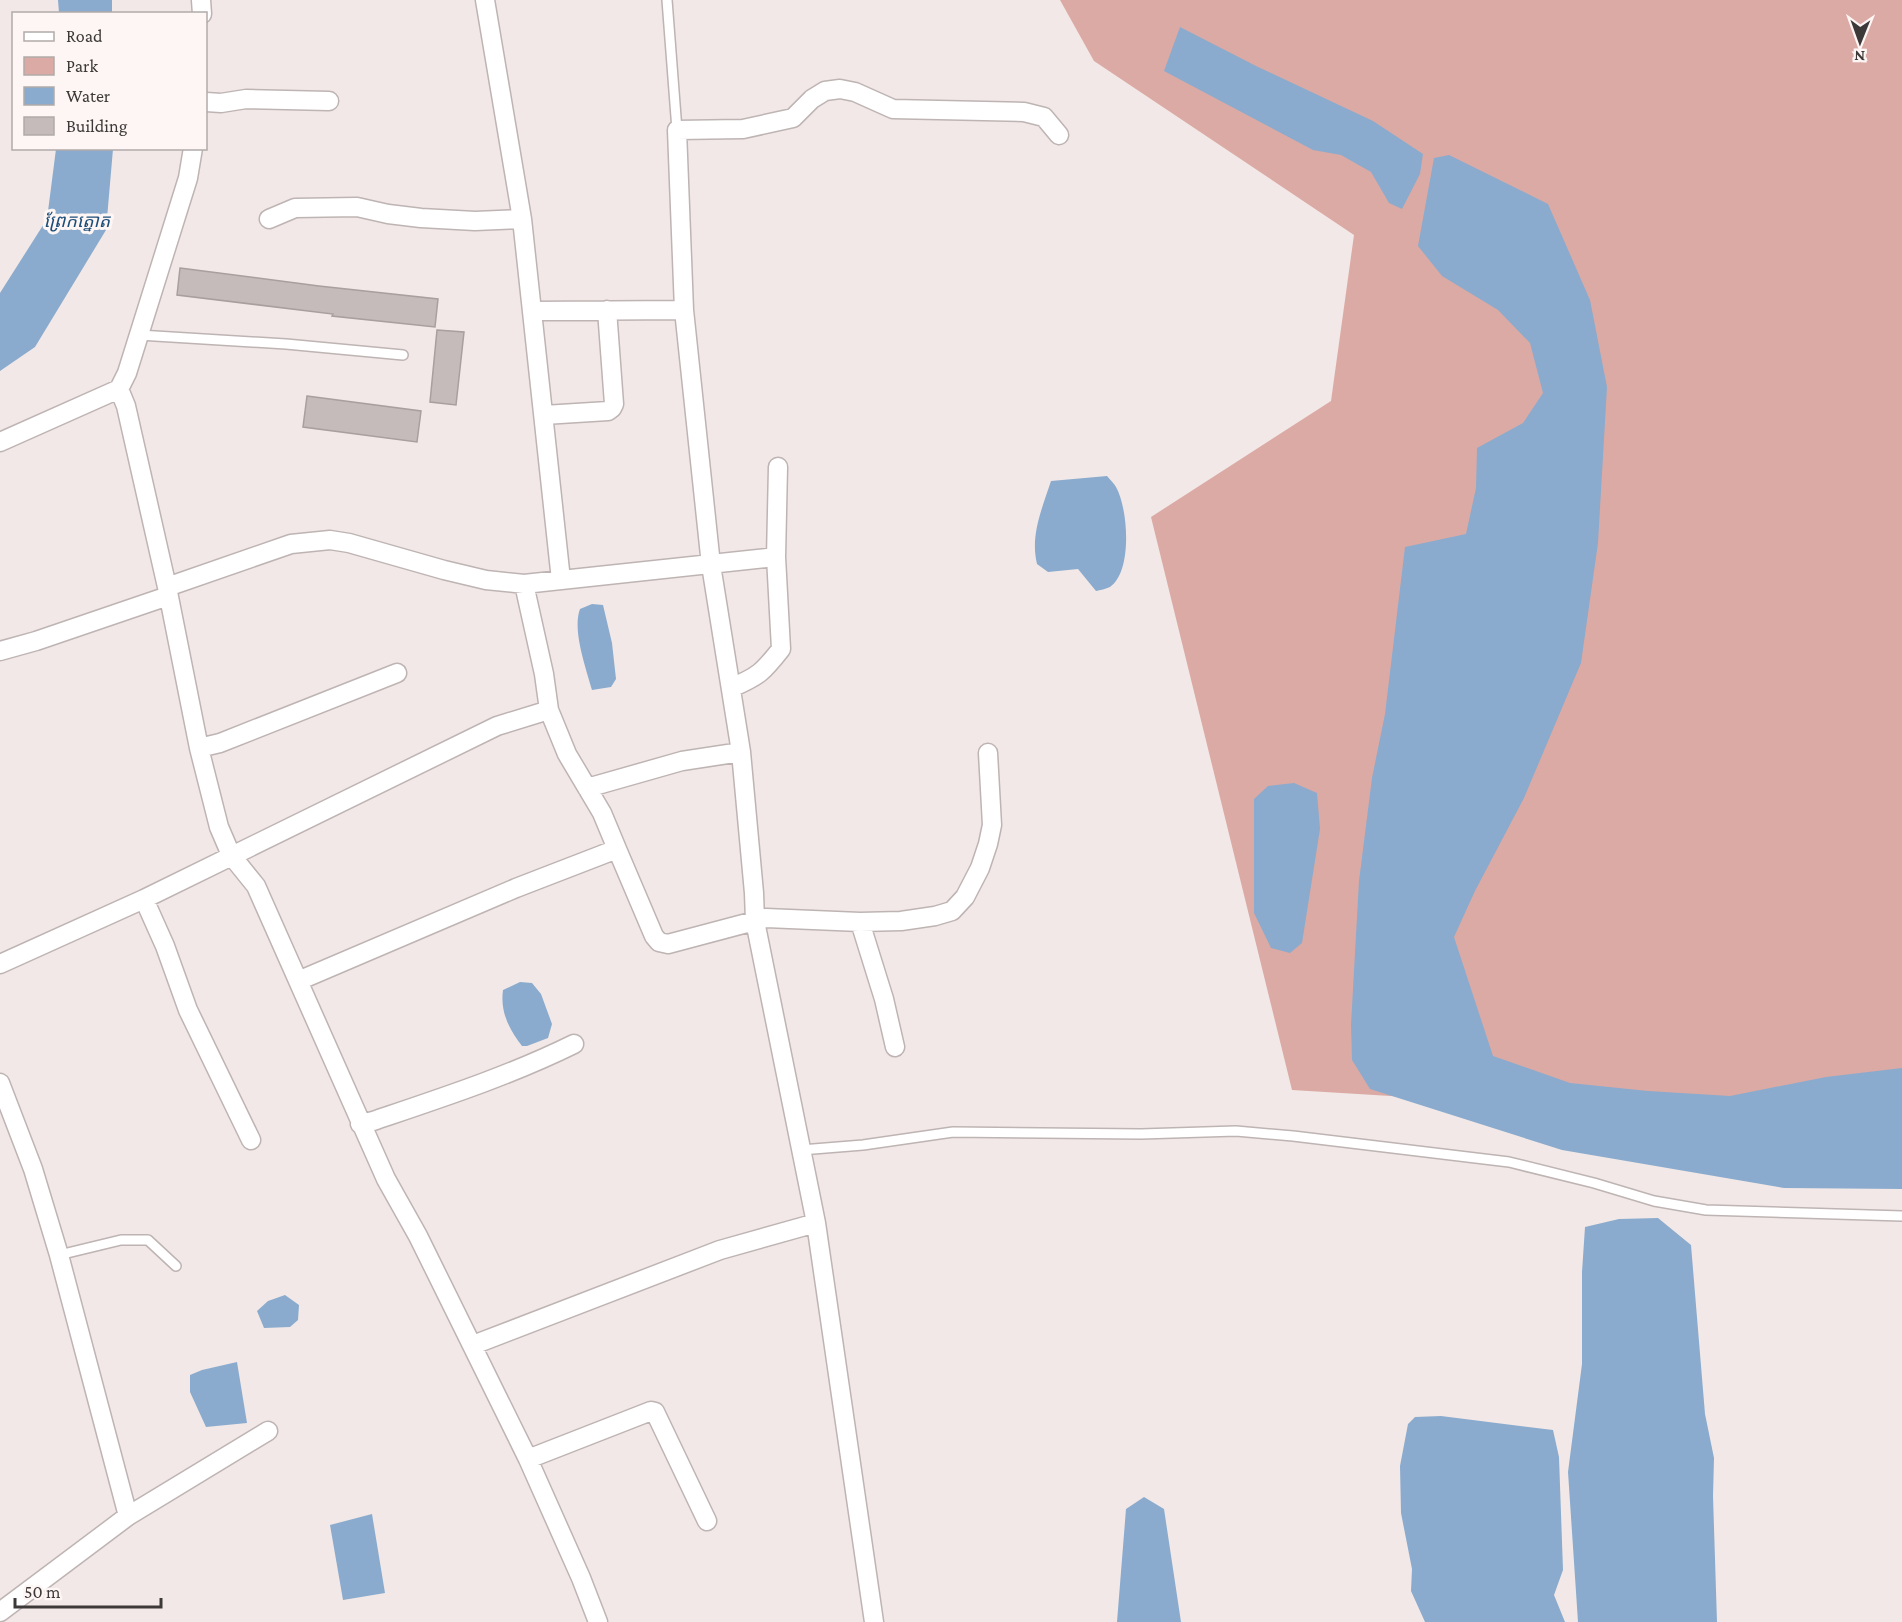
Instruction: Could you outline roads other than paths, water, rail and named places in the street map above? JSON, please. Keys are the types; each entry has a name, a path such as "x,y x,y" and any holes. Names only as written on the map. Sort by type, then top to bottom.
{"street":[{"path":"485,0 522,219 561,580"},
{"path":"874,1622 816,1223 754,921 754,893 741,752 711,565 684,310 677,130 742,129 793,118 812,99 825,91 840,89 855,92 893,109 1023,112 1044,117 1059,135"},
{"path":"207,102 220,103 246,99 329,101"},
{"path":"0,442 119,389 127,373 188,178 193,150"},
{"path":"269,219 295,208 357,207 422,218 475,221 522,219"},
{"path":"544,415 608,411 612,408 614,394 607,310"},
{"path":"533,311 684,310"},
{"path":"119,389 126,406 199,748 219,827 231,855 256,886 360,1124 528,1459 598,1622"},
{"path":"731,687 754,678 766,669 781,649 777,557 778,467"},
{"path":"0,651 36,641 291,544 330,540 349,543 486,580 524,584 777,557"},
{"path":"524,584 544,674 549,710 567,754 602,813 654,936 659,942 668,944 766,918 860,922 901,921 952,911 965,897 980,868 988,844 992,825 988,753"},
{"path":"199,748 220,743 397,673"},
{"path":"0,964 144,899 497,726 549,710"},
{"path":"587,788 682,761 741,752"},
{"path":"298,981 516,888 617,849"},
{"path":"144,899 165,946 188,1010 251,1140"},
{"path":"860,922 884,999 895,1047"},
{"path":"360,1124 484,1083 574,1044"},
{"path":"0,1083 33,1169 59,1255 128,1516"},
{"path":"472,1345 720,1250 816,1223"},
{"path":"528,1459 651,1411 655,1412 707,1521"},
{"path":"0,1612 128,1516 268,1431"}],"lane":[{"path":"667,0 677,130"},
{"path":"139,335 286,344 404,355"},
{"path":"801,1150 863,1145 953,1132 1141,1134 1236,1131 1509,1162 1654,1201 1706,1210 1902,1216"},
{"path":"59,1255 121,1240 148,1240 176,1266"}],"water":[{"path":"58,0 112,0 112,12 59,12"},
{"path":"1180,27 1373,121 1423,154 1420,174 1402,209 1389,203 1371,172 1341,155 1313,150 1164,71"},
{"name":"ព្រែកត្នោត","path":"56,150 113,150 106,230 35,347 0,371 0,293 47,219"},
{"path":"1449,155 1548,204 1590,300 1607,387 1598,543 1581,663 1524,798 1475,891 1454,937 1493,1056 1570,1083 1730,1096 1826,1077 1902,1068 1902,1189 1784,1188 1562,1150 1370,1089 1352,1060 1351,1025 1359,881 1372,778 1385,714 1405,547 1466,534 1476,488 1477,448 1523,423 1543,393 1530,343 1498,310 1442,276 1418,246 1434,158"},
{"path":"1107,476 1116,487 1123,509 1125,554 1117,579 1110,587 1096,591 1078,569 1048,572 1037,564 1036,532 1051,481"},
{"path":"592,604 603,605 612,643 616,679 611,687 592,690 581,649 578,618 580,609"},
{"path":"1294,783 1317,793 1320,829 1302,943 1290,953 1271,948 1254,913 1254,799 1268,786"},
{"path":"520,982 532,983 541,994 552,1024 548,1038 527,1046 522,1046 506,1020 502,998 503,990"},
{"path":"1658,1218 1691,1245 1705,1414 1714,1458 1717,1622 1578,1622 1568,1472 1582,1364 1582,1272 1585,1227 1619,1219"},
{"path":"285,1295 299,1305 298,1320 290,1327 264,1328 257,1311 268,1301"},
{"path":"237,1362 247,1423 206,1427 190,1392 190,1375"},
{"path":"1441,1416 1553,1430 1559,1457 1563,1570 1554,1595 1565,1622 1425,1622 1411,1591 1412,1569 1401,1513 1400,1466 1408,1424 1415,1417"},
{"path":"1144,1497 1164,1509 1181,1622 1117,1622 1126,1509"},
{"path":"372,1514 385,1593 343,1600 330,1525"}]}
